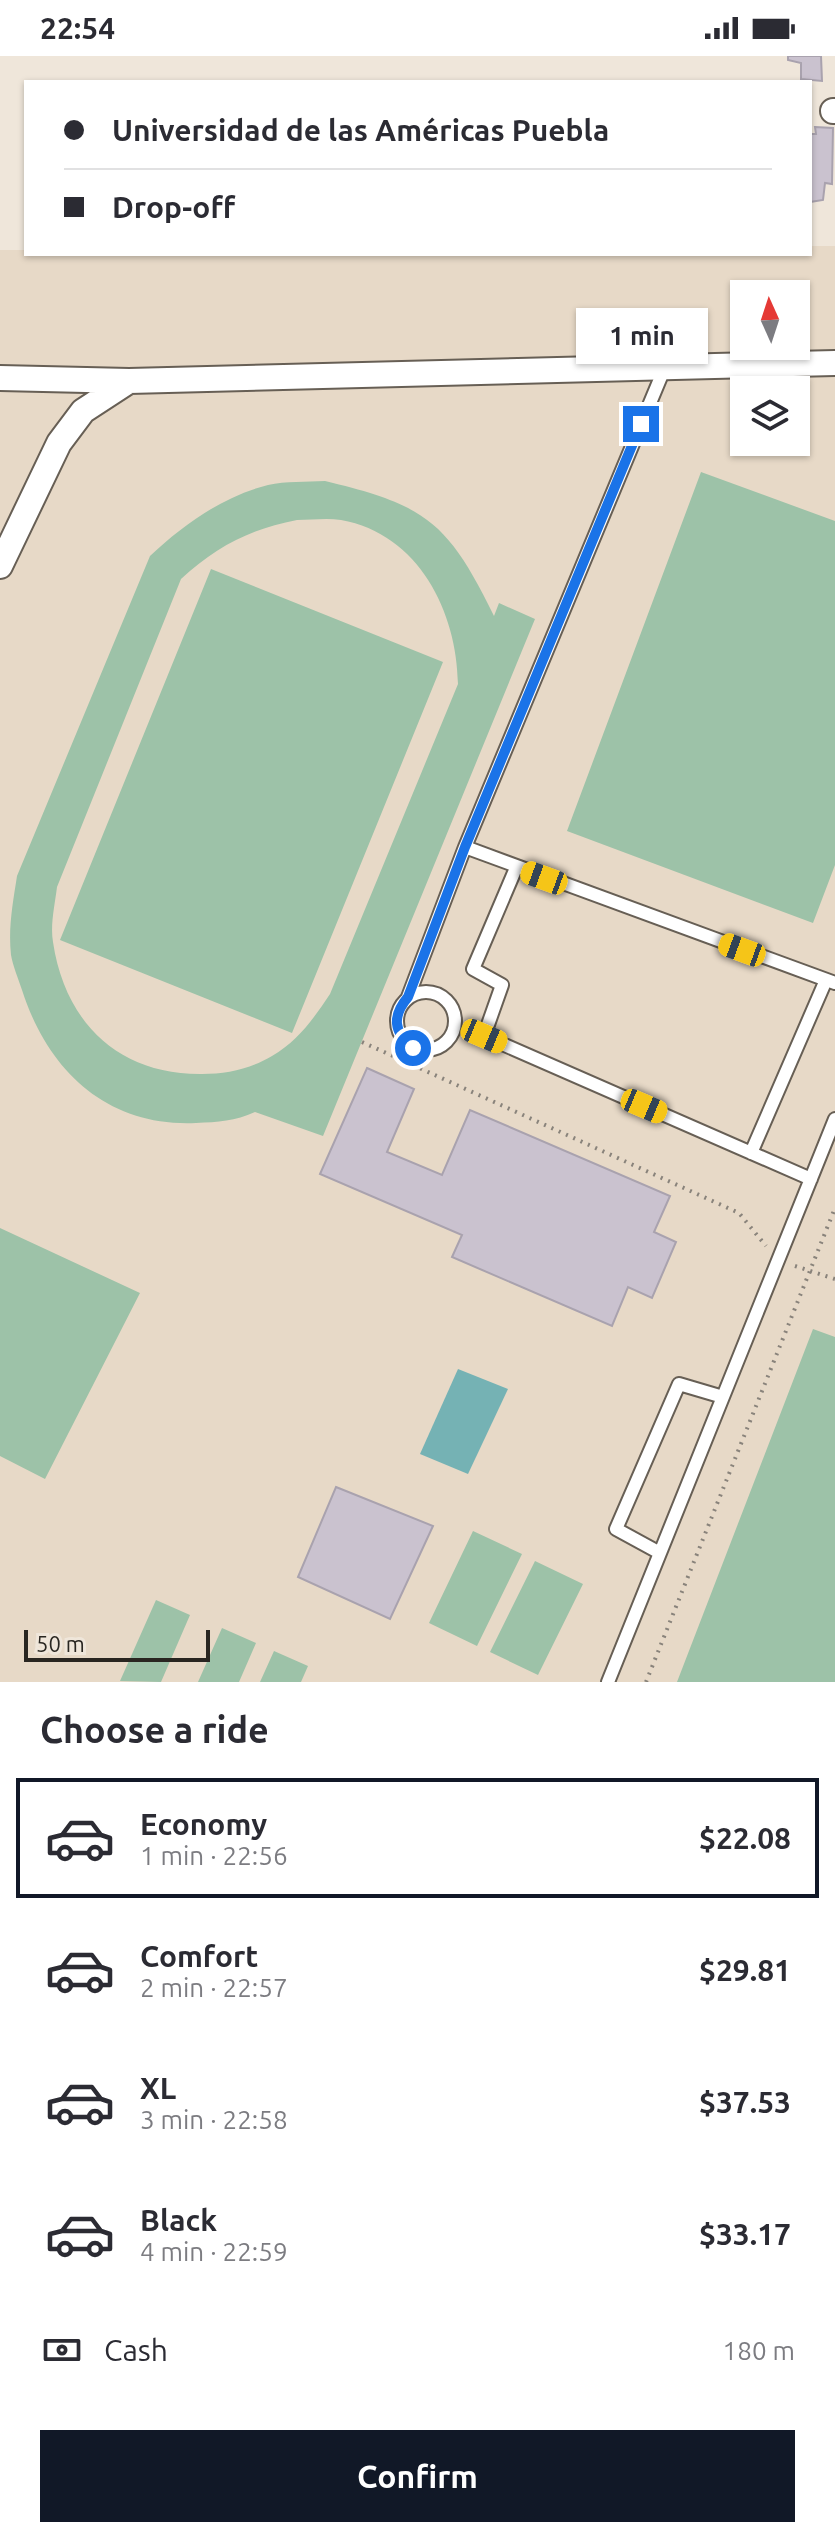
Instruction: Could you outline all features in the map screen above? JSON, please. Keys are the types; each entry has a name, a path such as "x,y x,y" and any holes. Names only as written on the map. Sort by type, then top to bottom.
{"street":[{"path":"0,378 129,381 835,363"},
{"path":"0,566 10,521 59,443 83,411 129,381"}],"lane":[{"path":"408,997 423,991 438,994 450,1004 456,1018 453,1034 443,1045 428,1051 413,1048 401,1038 396,1024 398,1009 408,997 465,847 665,367"},
{"path":"465,847 831,982 751,1153"},
{"path":"516,868 473,969 502,985 484,1036 811,1179"},
{"path":"608,1682 835,1119"},
{"path":"660,1553 616,1529 679,1384 723,1397"}],"path":[{"path":"362,1042 739,1213 779,1261 835,1279"},
{"path":"646,1682 835,1208"}],"shaded area":[{"path":"812,246 835,246 835,1682 0,1682 0,250 24,250 24,256 812,256"}],"green space":[{"path":"701,472 835,521 835,865 813,923 567,831"},
{"path":"325,481 411,509 447,538 478,584 494,616 499,603 535,619 323,1136 255,1112 226,1120 196,1123 164,1122 135,1115 109,1104 85,1088 65,1069 33,1019 11,955 17,876 150,556 190,523 235,496 275,484","holes":["297,520 341,520 368,528 392,541 412,559 441,604 456,657 458,684 330,994 311,1020 298,1036 264,1061 220,1073 172,1072 145,1065 122,1054 101,1039 84,1020 59,971 52,935 57,887 181,579 234,541"]},
{"path":"211,569 443,662 292,1033 60,940"},
{"path":"0,1228 140,1293 45,1479 0,1456"},
{"path":"813,1329 835,1337 835,1682 677,1682"},
{"path":"473,1531 522,1554 477,1646 429,1623"},
{"path":"535,1561 583,1584 538,1675 490,1652"},
{"path":"156,1600 190,1615 161,1682 120,1681"},
{"path":"222,1628 256,1643 239,1682 198,1682"},
{"path":"274,1651 308,1666 301,1682 260,1682"}],"water":[{"path":"458,1369 508,1389 468,1474 420,1454"}],"building":[{"path":"788,56 821,56 822,81 801,79 801,63 788,60"},
{"path":"815,127 833,128 832,184 825,183 823,200 812,202 812,134 816,134"},
{"path":"367,1068 414,1089 387,1152 442,1175 470,1110 670,1196 654,1232 676,1242 652,1298 628,1287 612,1326 452,1257 462,1235 320,1174"},
{"path":"336,1487 433,1526 390,1619 298,1577"}],"route":[{"path":"413,1048 401,1038 396,1024 398,1009 408,997 465,847 641,424"}]}
